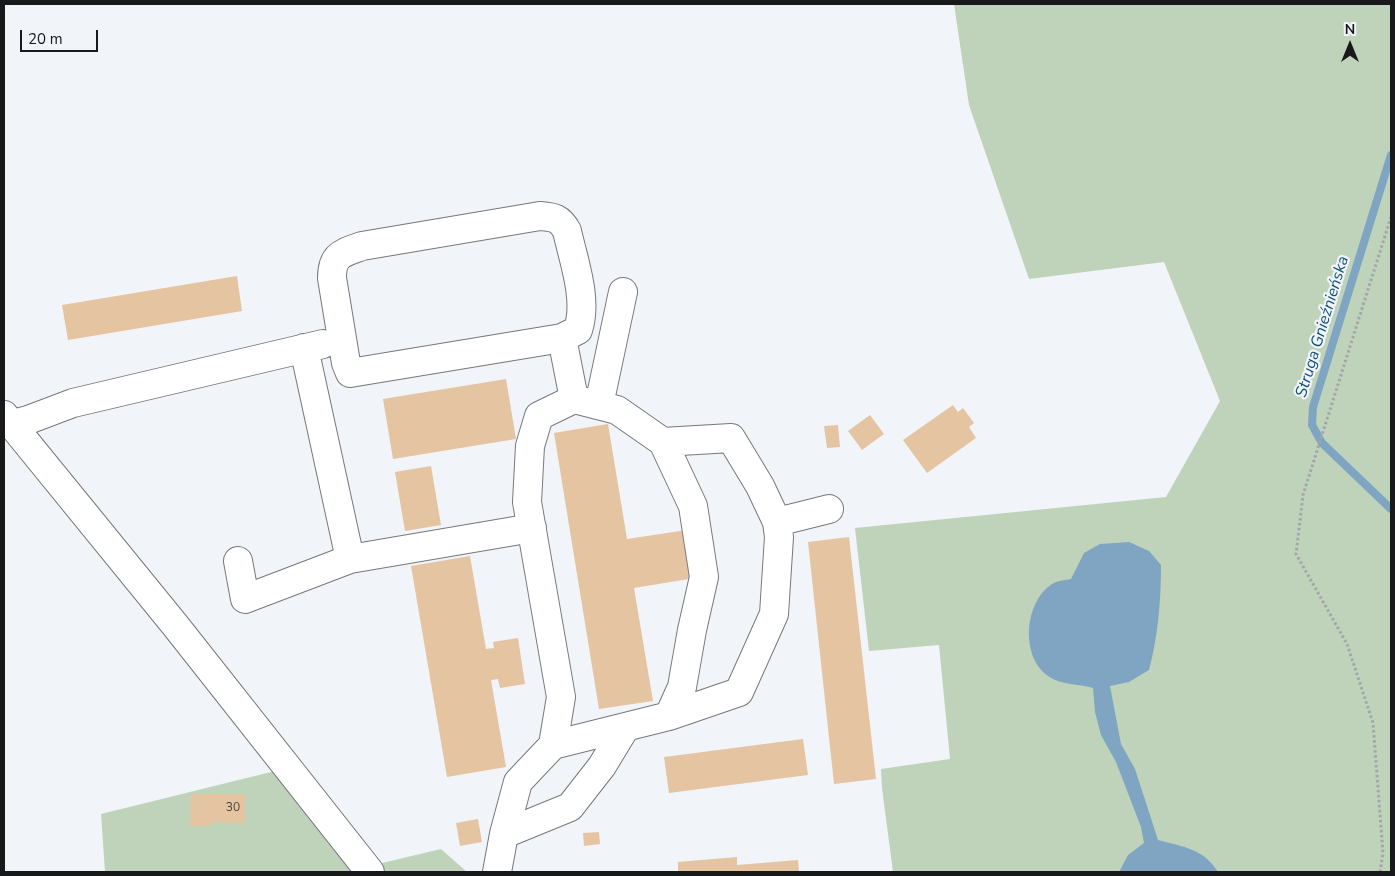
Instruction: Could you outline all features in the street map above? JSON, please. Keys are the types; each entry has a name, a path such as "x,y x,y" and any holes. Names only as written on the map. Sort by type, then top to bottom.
{"lane":[{"path":"540,216 554,217 564,225 567,231 582,302 582,317 578,330 562,338 350,373 346,363 332,278 332,266 337,258 346,252 362,246 540,216"},
{"path":"586,402 623,292"},
{"path":"562,338 586,402"},
{"path":"342,339 8,420 181,632 370,872"},
{"path":"304,348 350,558"},
{"path":"553,745 560,697 527,502 530,446 539,416 586,402 618,410 662,442 693,506 704,578 682,687 669,716"},
{"path":"497,872 504,834 518,782 553,745 669,716 739,692 774,614 777,522 760,486 731,438 662,442"},
{"path":"777,522 829,509"},
{"path":"238,561 245,598 350,558 532,528"},
{"path":"504,834 570,806 602,766 625,728"}],"path":[{"path":"1380,872 1383,853 1373,723 1347,644 1296,554 1303,495 1391,217"}],"green space":[{"path":"954,4 1391,4 1391,872 893,872 881,769 950,759 939,645 869,651 855,528 1166,497 1220,401 1164,262 1029,279 969,105"},
{"path":"275,771 354,872 105,872 101,814"},
{"path":"441,849 467,872 385,872 378,864"}],"water":[{"path":"1129,542 1149,551 1161,565 1160,592 1157,632 1149,670 1129,682 1110,686 1121,744 1135,769 1158,840 1199,853 1218,872 1119,872 1128,855 1144,843 1141,827 1116,762 1101,735 1095,712 1093,688 1065,683 1048,676 1039,667 1033,656 1029,630 1031,616 1043,592 1054,583 1071,579 1084,553 1100,544"}],"building":[{"path":"237,276 242,311 68,340 62,305"},
{"path":"506,379 516,439 393,459 383,399"},
{"path":"953,405 958,412 963,408 974,423 969,427 976,438 927,473 903,440"},
{"path":"870,415 884,434 862,450 848,431"},
{"path":"608,424 627,539 687,530 695,578 634,588 653,701 599,709 554,433"},
{"path":"838,425 840,447 827,448 824,426"},
{"path":"431,466 441,525 405,531 395,472"},
{"path":"849,537 876,779 834,784 808,542"},
{"path":"470,556 486,649 494,648 493,642 518,638 525,684 500,688 498,679 491,680 506,767 447,777 411,566"},
{"path":"803,739 808,775 669,793 664,757"},
{"path":"191,794 245,794 245,823 211,822 211,826 190,826"},
{"path":"478,819 482,842 460,846 456,823"},
{"path":"599,832 600,844 584,846 583,833"},
{"path":"737,857 737,865 798,860 799,872 678,872 678,862"}],"waterway":[{"name":"Struga Gnieźnieńska","path":"1391,155 1313,407 1312,425 1322,443 1391,509"}]}
